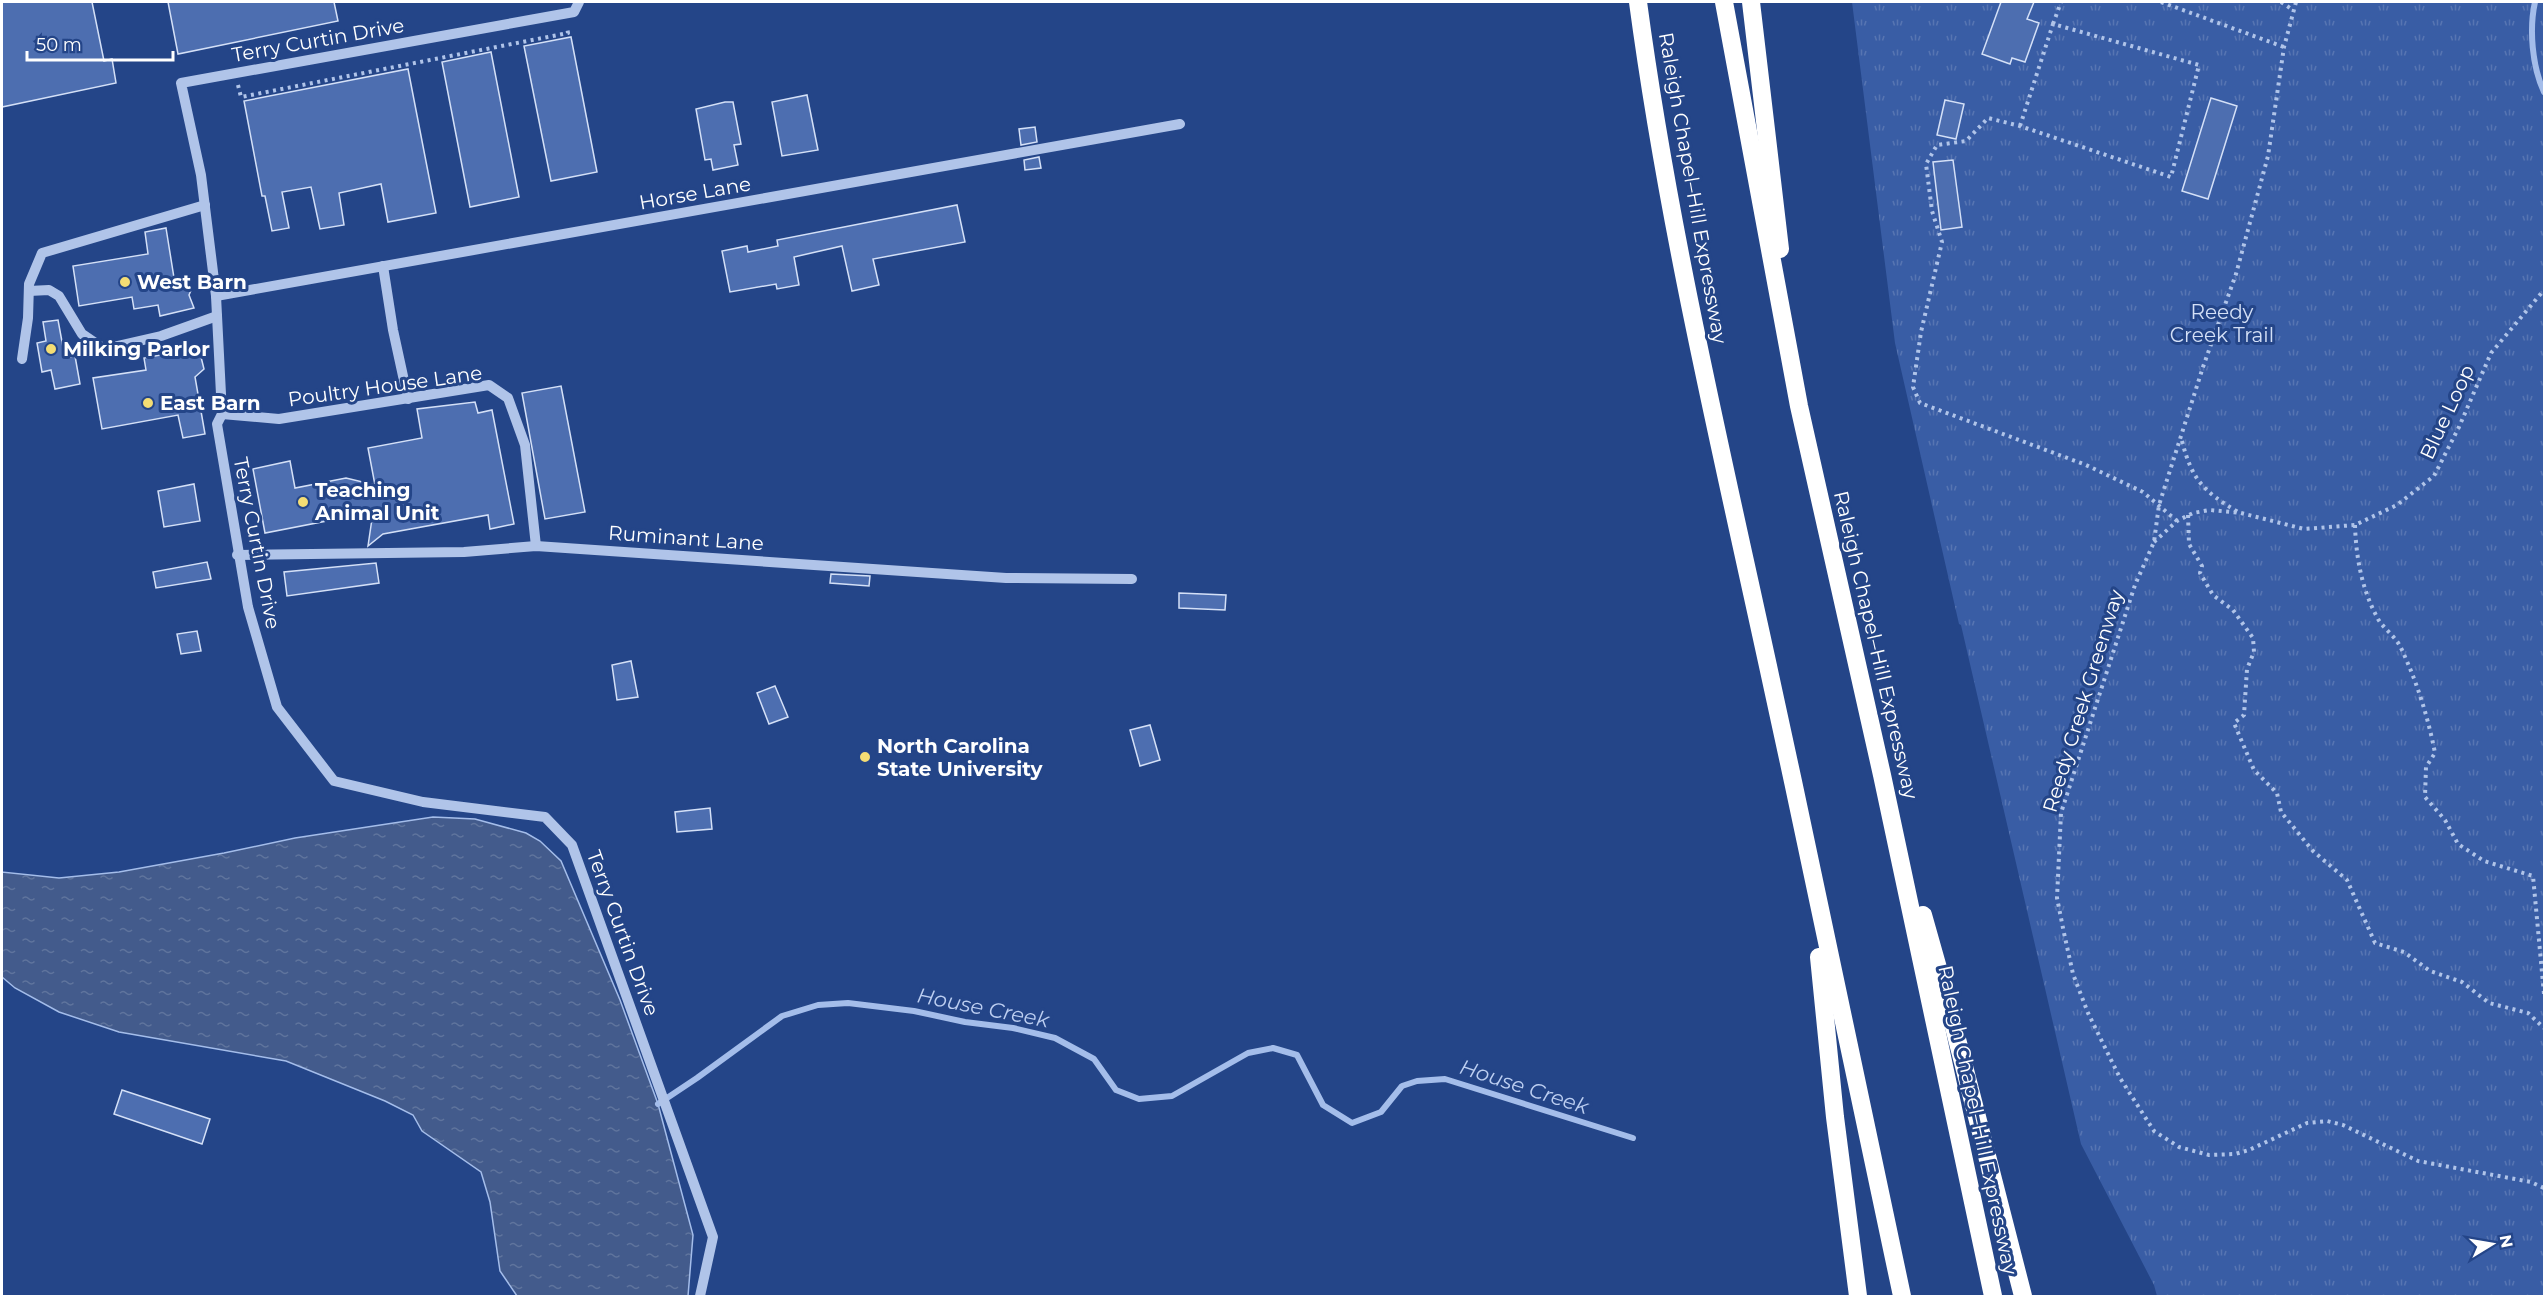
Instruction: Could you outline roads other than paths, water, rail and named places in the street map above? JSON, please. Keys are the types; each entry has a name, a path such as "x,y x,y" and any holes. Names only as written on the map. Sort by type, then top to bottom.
{"highway":[{"path":"1629,2 1648,72"},
{"name":"Raleigh Chapel–Hill Expressway","path":"1638,2 1673,218 1714,426 1768,667 1902,1296"},
{"name":"Raleigh Chapel–Hill Expressway","path":"1724,2 1799,406 1882,775 1993,1296"},
{"path":"1751,2 1799,406"},
{"path":"1882,775 1947,1000 2023,1296"},
{"path":"1809,866 1835,1118 1858,1296"}],"street":[{"name":"Terry Curtin Drive","path":"579,2 574,12 565,14 181,83 201,175 216,296 222,414 217,424 237,555 248,607 277,707 334,781 423,802 545,817 572,845 713,1237 700,1296"},
{"name":"Horse Lane","path":"216,296 1180,124"},
{"path":"22,359 28,318 29,284 42,253 205,205"},
{"path":"382,266 408,399"},
{"path":"29,291 49,290 59,296 82,334 104,349 161,336 217,316"},
{"name":"Poultry House Lane","path":"222,414 279,419 489,385 508,398 525,444 536,546"},
{"name":"Ruminant Lane","path":"237,555 464,552 536,546 1006,578 1132,579"}],"water":[{"path":"433,817 475,819 526,833 540,841 561,861 620,1000 658,1104 693,1235 688,1296 517,1296 500,1271 490,1202 481,1172 422,1131 413,1115 385,1101 286,1061 119,1032 59,1012 15,988 2,977 2,872 59,878 119,872 295,838"}],"waterway":[{"path":"2535,2 2532,24 2533,47 2537,71 2544,92"},
{"name":"House Creek","path":"658,1104 782,1016 818,1005 848,1003 914,1011 965,1022 1013,1028 1055,1038 1094,1059 1116,1090 1139,1099 1172,1096 1248,1053 1273,1048 1297,1055 1323,1105 1352,1123 1381,1112 1402,1086 1417,1081 1445,1079 1633,1138"}],"place":[{"name":"West Barn","path":"125,282"},
{"name":"Milking Parlor","path":"51,349"},
{"name":"East Barn","path":"148,403"},
{"name":"Teaching Animal Unit","path":"303,502"},
{"name":"North Carolina State University","path":"865,757"}],"park label":[{"name":"Reedy Creek Trail","path":"2222,324"}]}
